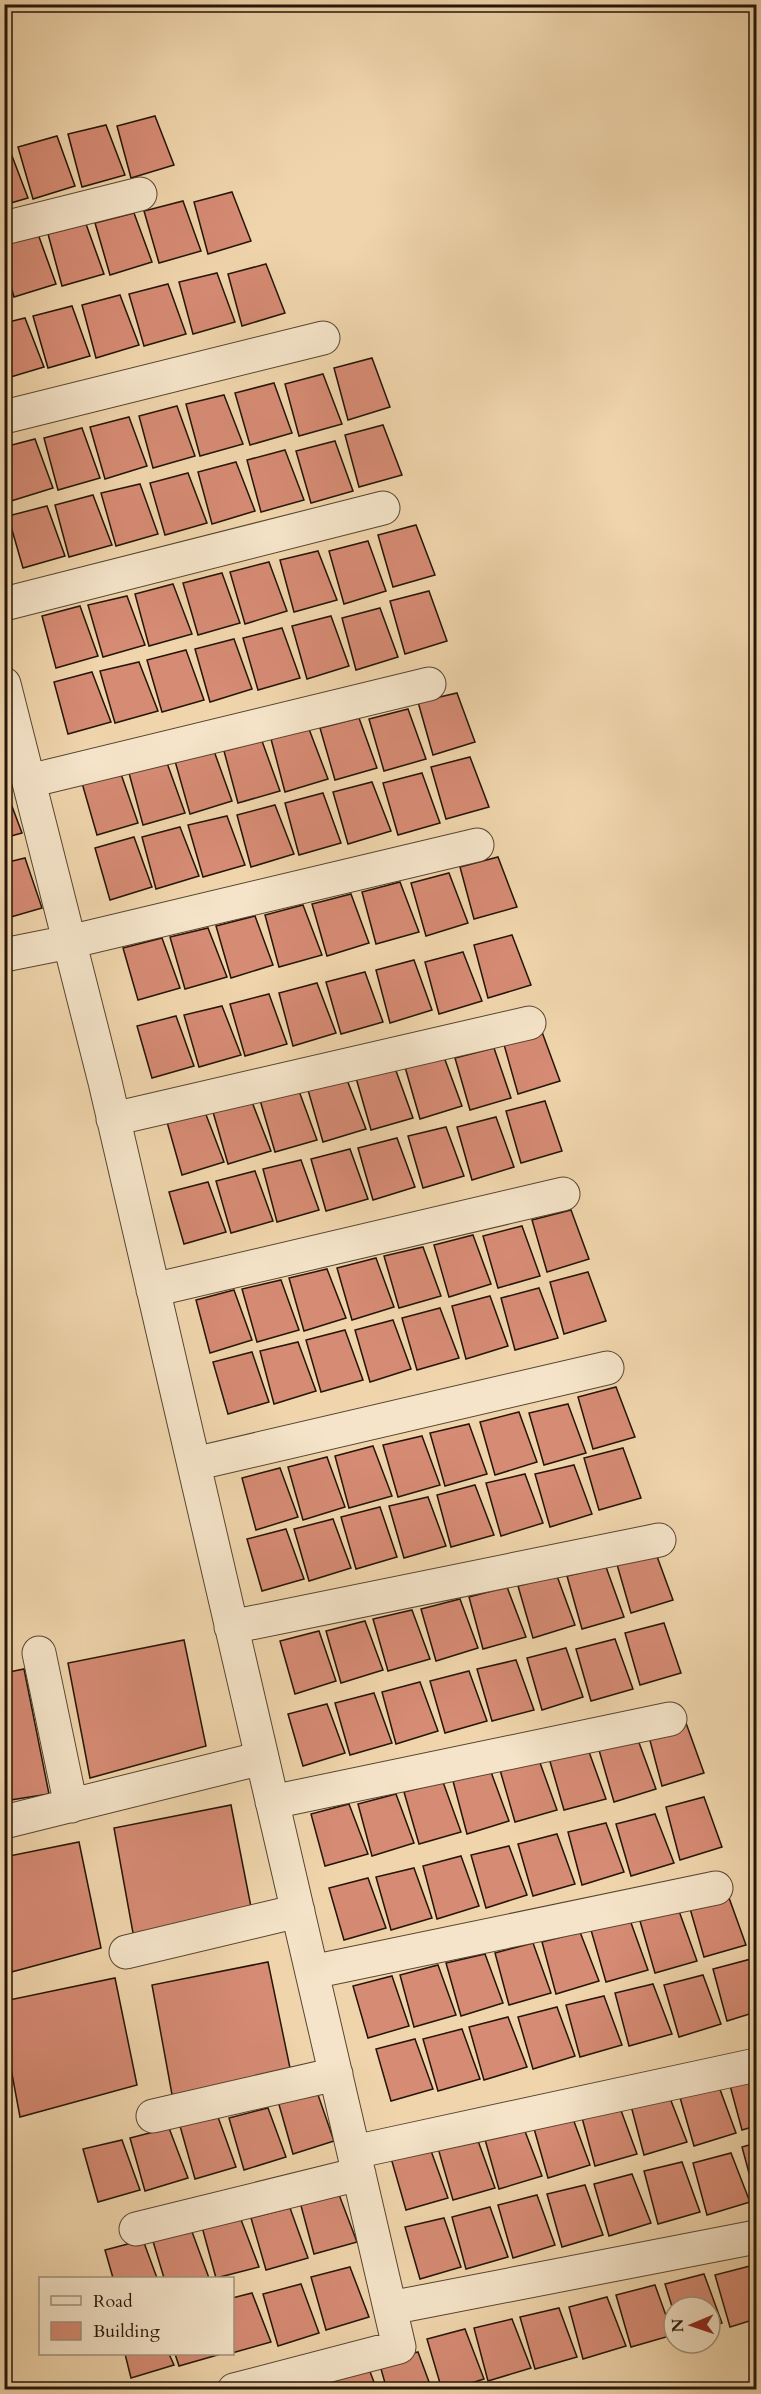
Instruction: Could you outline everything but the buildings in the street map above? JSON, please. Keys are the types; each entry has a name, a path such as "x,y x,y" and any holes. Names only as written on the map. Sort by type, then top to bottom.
{"street":[{"path":"4,228 140,194"},
{"path":"4,417 323,338"},
{"path":"4,604 383,508"},
{"path":"4,684 19,766 69,942 113,1119 399,2347 234,2390"},
{"path":"19,766 429,684"},
{"path":"4,955 69,942 477,845"},
{"path":"113,1119 529,1023"},
{"path":"153,1290 563,1194"},
{"path":"194,1464 607,1368"},
{"path":"231,1628 659,1540"},
{"path":"39,1653 71,1806"},
{"path":"272,1802 670,1719"},
{"path":"4,1822 262,1758"},
{"path":"312,1972 716,1888"},
{"path":"126,1952 298,1911"},
{"path":"136,2229 357,2163 756,2065"},
{"path":"153,2116 336,2074"},
{"path":"390,2308 756,2237"}]}
